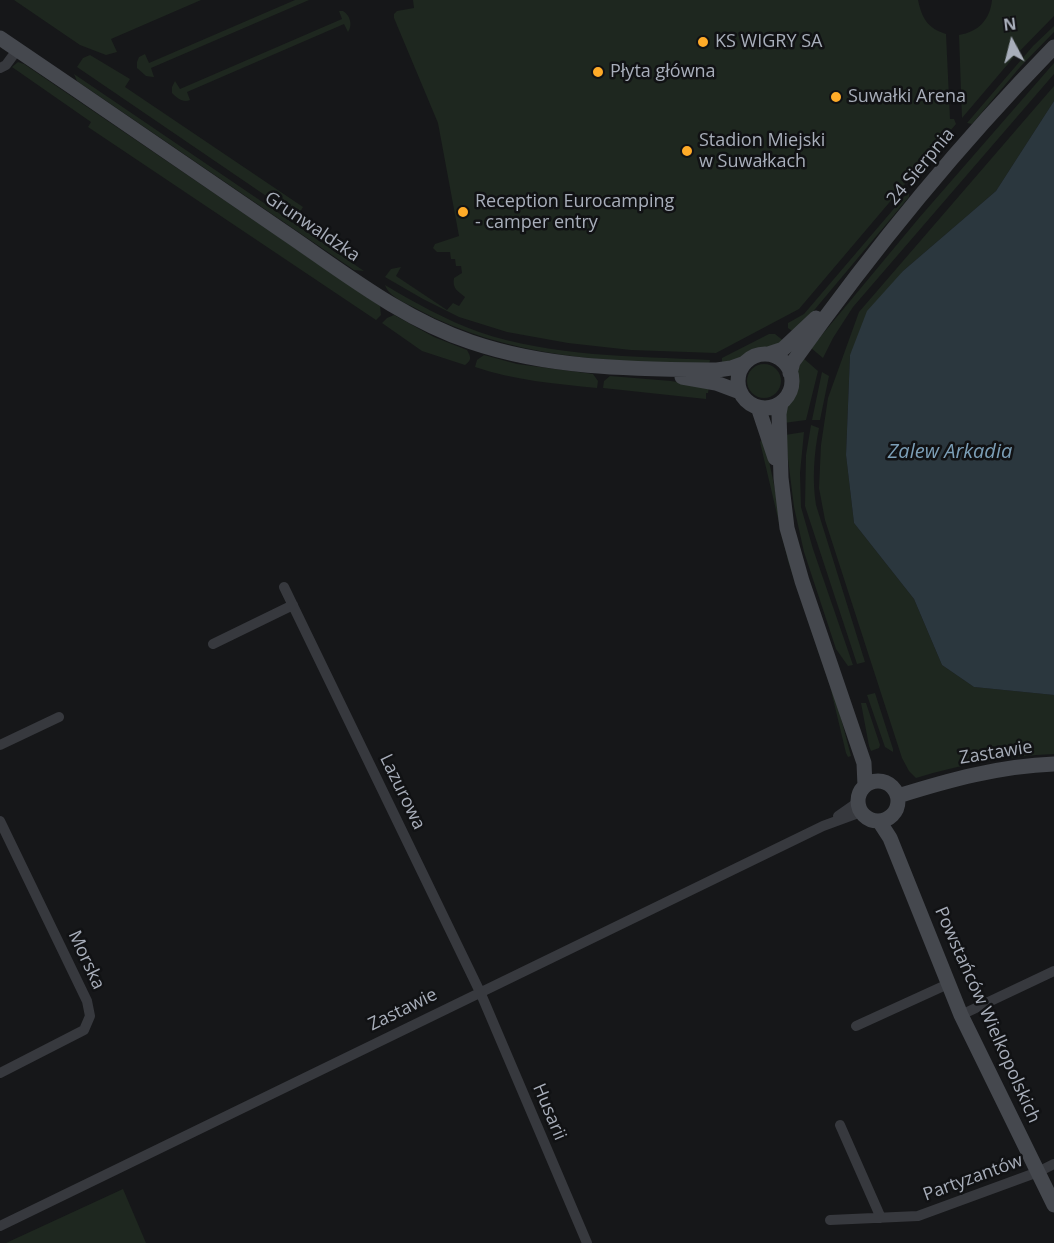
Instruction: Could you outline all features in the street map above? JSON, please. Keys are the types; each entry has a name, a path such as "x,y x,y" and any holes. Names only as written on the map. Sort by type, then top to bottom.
{"main road":[{"name":"Grunwaldzka","path":"0,38 368,289 438,329 470,342 530,358 634,369 716,383 740,392"},
{"name":"24 Sierpnia","path":"790,373 793,362 846,288 930,185 1054,47"},
{"name":"24 Sierpnia","path":"768,354 783,349 792,342 846,288"},
{"path":"760,354 768,354 783,361 790,373 792,385 781,403 770,408 758,407 746,401 740,392 738,378 745,363 760,354"},
{"name":"Grunwaldzka","path":"634,369 717,370 745,363"},
{"path":"781,403 779,414 781,478 787,528 872,784"},
{"path":"758,407 781,478"},
{"name":"Zastawie","path":"896,793 1027,765 1054,764"},
{"path":"885,783 896,793 897,809 885,819 869,819 860,807 859,796 872,784 885,783"},
{"name":"Powstańców Wielkopolskich","path":"885,819 890,838 961,1015 1054,1205"}],"street":[{"path":"0,68 6,65 17,50"},
{"name":"Lazurowa","path":"284,587 481,994"},
{"path":"213,644 293,605"},
{"path":"0,745 59,717"},
{"name":"Zastawie","path":"0,1226 481,994 860,807"},
{"name":"Morska","path":"0,820 87,1001 90,1016 84,1030 0,1073"},
{"path":"961,1015 1054,971"},
{"path":"856,1026 948,984"},
{"name":"Husarii","path":"481,994 587,1243"},
{"path":"840,1125 881,1218"},
{"name":"Partyzantów","path":"830,1220 918,1216 1054,1164"}],"shaded area":[{"path":"14,0 201,0 111,39 117,52 106,55 80,45"},
{"path":"295,0 309,0 151,68 154,77 146,76 137,68 139,57 145,54 149,63"},
{"name":"Stadion Miejski w Suwałkach","path":"413,0 918,0 926,22 934,29 946,34 950,119 954,119 956,124 913,175 911,174 903,182 905,184 799,309 716,353 631,350 568,343 507,332 459,317 385,277 391,269 401,267 396,276 447,310 453,303 459,306 465,297 454,285 454,278 462,273 461,266 456,266 455,259 451,259 450,252 437,252 433,248 435,244 459,236 438,123 394,18 397,11 414,8"},
{"path":"992,0 1054,0 1054,16 1013,58 962,118 959,35 972,31 982,24 989,13"},
{"path":"339,11 343,11 349,18 348,32 344,24 187,92 190,100 183,100 172,93 175,81 180,89 342,19"},
{"path":"1054,26 1054,32 1021,66 972,124 967,123 1033,46"},
{"path":"90,55 130,79 125,87 303,207 297,217 77,67 83,58"},
{"path":"18,62 380,306 381,315 376,320 88,127 91,122 12,67"},
{"path":"1054,63 1054,74 853,307 823,358 811,348 919,218"},
{"path":"74,74 364,271 354,270 77,81"},
{"path":"1054,86 1054,101 996,191 903,271 850,355 846,455 854,523 914,599 942,665 974,687 1054,695 1054,754 984,762 916,778 902,758 825,520 819,488 821,445 828,398 859,312"},
{"path":"909,191 909,197 795,333 788,328 788,323 804,314"},
{"path":"385,285 455,322 507,340 593,354 710,360 709,365 597,359 522,347 486,338 451,325 398,299"},
{"path":"394,315 434,337 467,350 470,357 469,362 465,365 422,351 382,323"},
{"path":"769,334 775,334 785,342 772,348 752,350 722,365 722,358"},
{"path":"484,355 517,364 593,374 598,381 597,388 519,378 475,367 477,360"},
{"path":"803,358 818,371 806,420 784,423 785,408 796,392 797,372"},
{"path":"764,364 776,369 781,381 776,393 764,398 752,393 747,381 752,369"},
{"path":"822,372 829,376 820,420 812,420"},
{"path":"610,376 709,387 706,399 603,388 604,381"},
{"path":"811,425 819,428 814,466 816,505 865,662 857,664 805,506 806,455"},
{"path":"804,432 800,473 801,507 853,665 848,666 836,649 804,552 794,507 785,435"},
{"path":"764,438 786,540 833,688 851,756 848,757 830,686 788,561 760,442"},
{"path":"875,693 893,752 885,747 867,695"},
{"path":"861,703 866,703 880,745 879,748 871,751 869,746"},
{"path":"123,1189 146,1243 6,1243"}],"water":[{"name":"Zalew Arkadia","path":"1054,101 1054,695 974,687 942,665 914,599 854,523 846,455 850,355 867,311 903,271 996,191"}],"place":[{"name":"KS WIGRY SA","path":"703,42"},
{"name":"Płyta główna","path":"598,72"},
{"name":"Suwałki Arena","path":"836,97"},
{"name":"Stadion Miejski w Suwałkach","path":"687,151"},
{"name":"Reception Eurocamping - camper entry","path":"463,212"}]}
